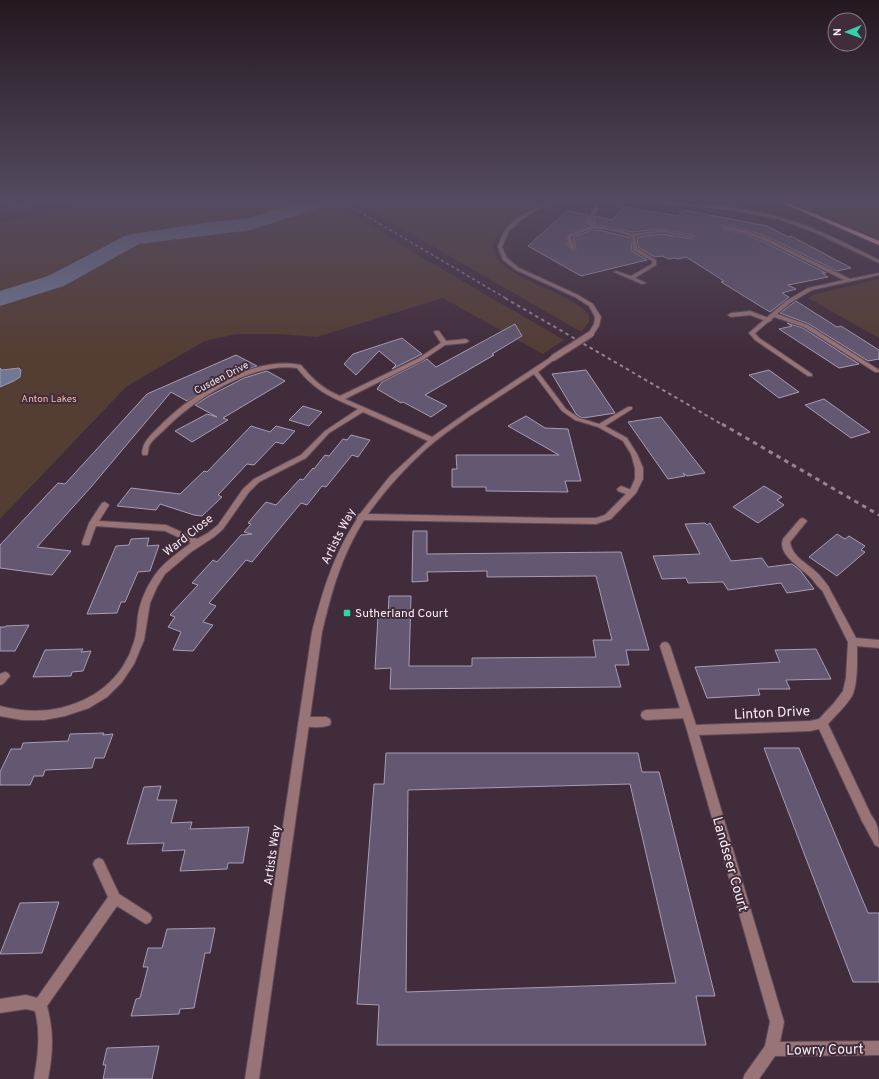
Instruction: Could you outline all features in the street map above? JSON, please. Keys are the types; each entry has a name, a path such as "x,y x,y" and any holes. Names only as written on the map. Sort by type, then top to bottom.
{"street":[{"name":"Artists Way","path":"252,1079 317,632 329,586 342,552 360,517 395,475 432,440 591,334 597,324 598,317 595,309 587,301 576,294 522,272 510,264 501,252"},
{"path":"631,278 654,264 654,260 641,252"},
{"path":"791,252 848,280"},
{"path":"859,252 879,262"},
{"path":"616,272 644,283"},
{"path":"810,375 757,339 752,333 769,320 788,302 810,289 879,274"},
{"path":"731,315 750,313 769,320"},
{"path":"774,315 806,326 877,371"},
{"path":"437,332 444,343"},
{"path":"341,398 421,359 444,343 466,341"},
{"name":"Cusden Drive","path":"146,453 146,445 150,440 178,413 192,403 239,376 263,368 283,364 299,366 309,379 327,393 432,440"},
{"path":"360,517 596,521 608,517 631,494 639,479 634,454 625,440 600,426 577,419 564,410 534,371"},
{"path":"600,426 630,408"},
{"name":"Ward Close","path":"0,711 14,715 40,716 64,712 84,706 107,692 126,672 139,640 144,607 162,573 197,543 214,533 227,520 251,485 265,474 299,459 310,451 327,433 363,409"},
{"path":"621,489 631,494"},
{"path":"86,543 93,523 105,505"},
{"path":"803,521 786,541 787,548 791,555 813,574 825,588 853,642 879,644"},
{"path":"93,523 166,528 197,543"},
{"name":"Linton Drive","path":"692,730 810,726 822,722 848,693 851,678 853,642"},
{"name":"Landseer Court","path":"665,646 692,730 777,1022 771,1049 750,1079"},
{"path":"646,715 686,713"},
{"path":"305,722 326,722"},
{"path":"822,722 867,819 879,841"},
{"path":"99,864 115,898 146,918"},
{"path":"40,1005 115,898"},
{"path":"0,1006 26,1002 40,1005"},
{"path":"40,1005 46,1025 47,1047 41,1079"},
{"name":"Lowry Court","path":"771,1049 879,1048"}],"green space":[{"path":"0,252 413,252 564,340 543,354 443,298 317,337 278,334 237,334 205,341 127,386 0,519"},
{"path":"443,252 495,252 496,257 508,268 525,278 565,297 580,307 589,316 589,322 581,332"},
{"path":"879,279 879,338 808,298 813,295"}],"water":[{"name":"Anton Lakes","path":"0,368 2,370 19,368 21,370 20,377 0,387"}],"building":[{"path":"539,252 634,252 647,260 581,276"},
{"path":"647,252 785,252 826,273 822,273 828,277 788,285 796,289 782,293 789,297 770,312 721,282 724,281 686,257 669,259 662,256 655,257"},
{"path":"799,252 822,252 851,268 837,271"},
{"path":"796,301 837,327 841,326 879,350 879,359 868,361 809,324 780,313"},
{"path":"787,323 803,328 859,364 839,368 779,329 792,326"},
{"path":"515,324 522,336 492,354 494,355 425,395 447,406 431,417 403,402 401,403 377,389 382,382 427,359 436,367"},
{"path":"402,338 422,354 392,369 396,365 379,351 356,375 344,364 353,354"},
{"path":"236,355 257,366 224,378 187,401 171,392 91,487 37,547 71,551 52,575 0,568 0,545 58,483 65,484 147,394"},
{"path":"586,370 615,413 583,418 580,417 576,414 552,374"},
{"path":"769,370 799,392 779,398 749,375"},
{"path":"267,371 285,381 223,418 228,420 192,442 175,431 207,414 217,417 195,405 244,378"},
{"path":"824,399 870,432 851,438 805,405"},
{"path":"303,406 322,412 309,426 289,420"},
{"path":"526,416 545,428 568,429 581,481 565,481 568,492 486,491 486,487 452,487 452,469 457,469 456,455 559,455 508,426"},
{"path":"661,417 705,473 687,476 683,473 685,476 668,479 628,422"},
{"path":"251,426 270,432 276,426 295,431 283,444 276,442 254,465 247,464 218,495 222,497 202,516 194,515 160,504 156,510 117,506 131,488 180,494 204,471 207,472"},
{"path":"351,435 370,440 358,457 352,455 326,487 322,486 307,505 301,503 252,562 246,560 209,603 216,606 203,622 213,625 193,651 173,650 181,632 168,627 175,617 170,615 198,585 192,583 213,560 217,562 241,535 252,534 244,532 251,524 248,523 266,502 276,505 300,479 303,480 313,468 314,469 325,455 329,456 343,439 347,440"},
{"path":"764,486 782,497 777,500 784,505 758,523 733,507"},
{"path":"705,523 707,525 710,523 731,561 762,558 768,567 792,564 800,570 814,589 787,593 781,583 728,590 723,582 688,583 686,578 662,579 653,556 700,554 685,524"},
{"path":"413,531 427,531 427,554 621,552 649,650 626,650 629,665 615,665 621,687 390,689 391,668 375,669 378,616 388,616 389,596 411,596 409,666 472,666 472,658 596,657 593,640 612,640 596,576 487,577 487,571 427,572 428,581 412,582"},
{"path":"837,534 845,539 849,536 865,546 861,550 865,552 837,576 809,557"},
{"path":"149,538 147,546 159,545 150,571 138,572 125,602 121,602 117,613 87,614 116,546 129,545 131,539"},
{"path":"29,625 15,651 0,651 0,627"},
{"path":"83,649 81,652 91,651 83,671 72,672 71,676 33,677 45,650"},
{"path":"816,649 831,679 786,680 790,689 758,689 760,695 707,698 695,667 780,662 775,650"},
{"path":"104,733 103,735 113,734 104,758 95,758 92,768 45,770 43,776 34,776 30,785 0,785 0,772 11,749 21,749 23,743 68,741 70,734"},
{"path":"764,748 799,748 868,913 879,913 879,982 853,982"},
{"path":"386,753 638,753 642,772 659,772 715,996 696,996 706,1045 377,1045 379,1005 357,1004 374,784 384,784","holes":["630,784 676,983 406,992 408,790"]},
{"path":"161,786 157,800 177,800 171,823 192,822 190,829 249,827 243,863 228,863 227,869 180,871 185,850 162,851 164,843 127,844 144,787"},
{"path":"59,902 42,953 0,954 20,903"},
{"path":"215,928 210,953 205,953 194,1008 180,1009 179,1014 131,1016 136,999 140,998 148,967 143,967 148,948 162,948 167,929"},
{"path":"159,1046 152,1079 103,1079 106,1065 103,1065 107,1048"}],"waterway":[{"path":"0,299 56,281 109,252"}],"railway":[{"path":"428,252 507,299"},
{"path":"505,298 723,425"},
{"path":"722,424 879,515"}],"place":[{"name":"Sutherland Court","path":"347,613"}]}
